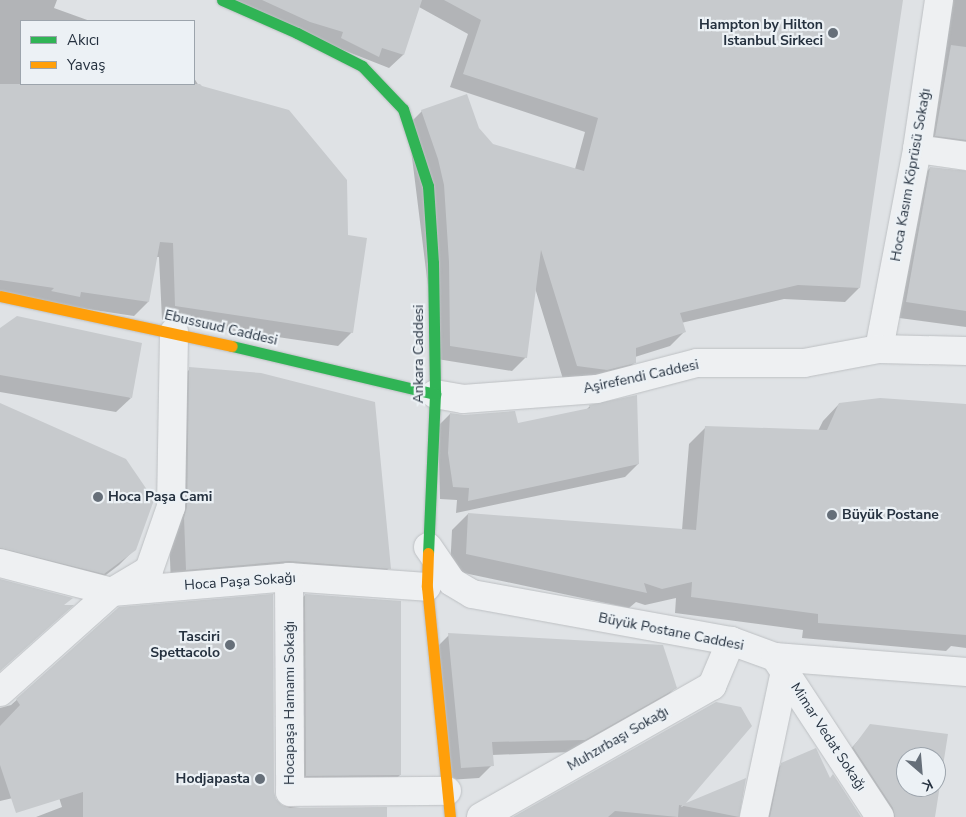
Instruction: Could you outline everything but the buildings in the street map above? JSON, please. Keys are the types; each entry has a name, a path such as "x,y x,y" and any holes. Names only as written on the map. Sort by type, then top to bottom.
{"main road":[{"name":"Ankara Caddesi","path":"222,0 297,33 362,66 404,109 428,186 433,263 435,394 427,587 448,804"},
{"name":"Ebussuud Caddesi","path":"0,296 174,332 435,394"}],"street":[{"name":"Hoca Kasım Köprüsü Sokağı","path":"879,349 917,149 939,0"},
{"path":"917,149 966,156"},
{"path":"0,692 112,592 149,570 171,507 174,332"},
{"name":"Aşirefendi Caddesi","path":"435,394 463,399 596,389 697,363 804,363 879,349 966,351"},
{"name":"Büyük Postane Caddesi","path":"428,547 452,582 472,594 731,641 780,664 966,672"},
{"name":"Hoca Paşa Sokağı","path":"0,563 112,592 289,577 427,587"},
{"name":"Hocapaşa Hamamı Sokağı","path":"289,577 290,792 448,804"},
{"name":"Muhzırbaşı Sokağı","path":"481,817 712,686 731,641"},
{"path":"754,817 780,664"},
{"name":"Mimar Vedat Sokağı","path":"780,664 880,817"}],"traffic: fast":[{"path":"222,0 297,33 362,66 403,109 428,186 433,263 435,394 428,553"},
{"path":"232,346 435,394"}],"traffic: slow":[{"path":"0,296 232,346"},
{"path":"428,553 427,587 450,817"}],"place":[{"name":"Hampton by Hilton Istanbul Sirkeci","path":"833,33"},
{"name":"Hoca Paşa Cami","path":"98,497"},
{"name":"Büyük Postane","path":"832,515"},
{"name":"Tasciri Spettacolo","path":"230,645"},
{"name":"Hodjapasta","path":"260,779"}]}
